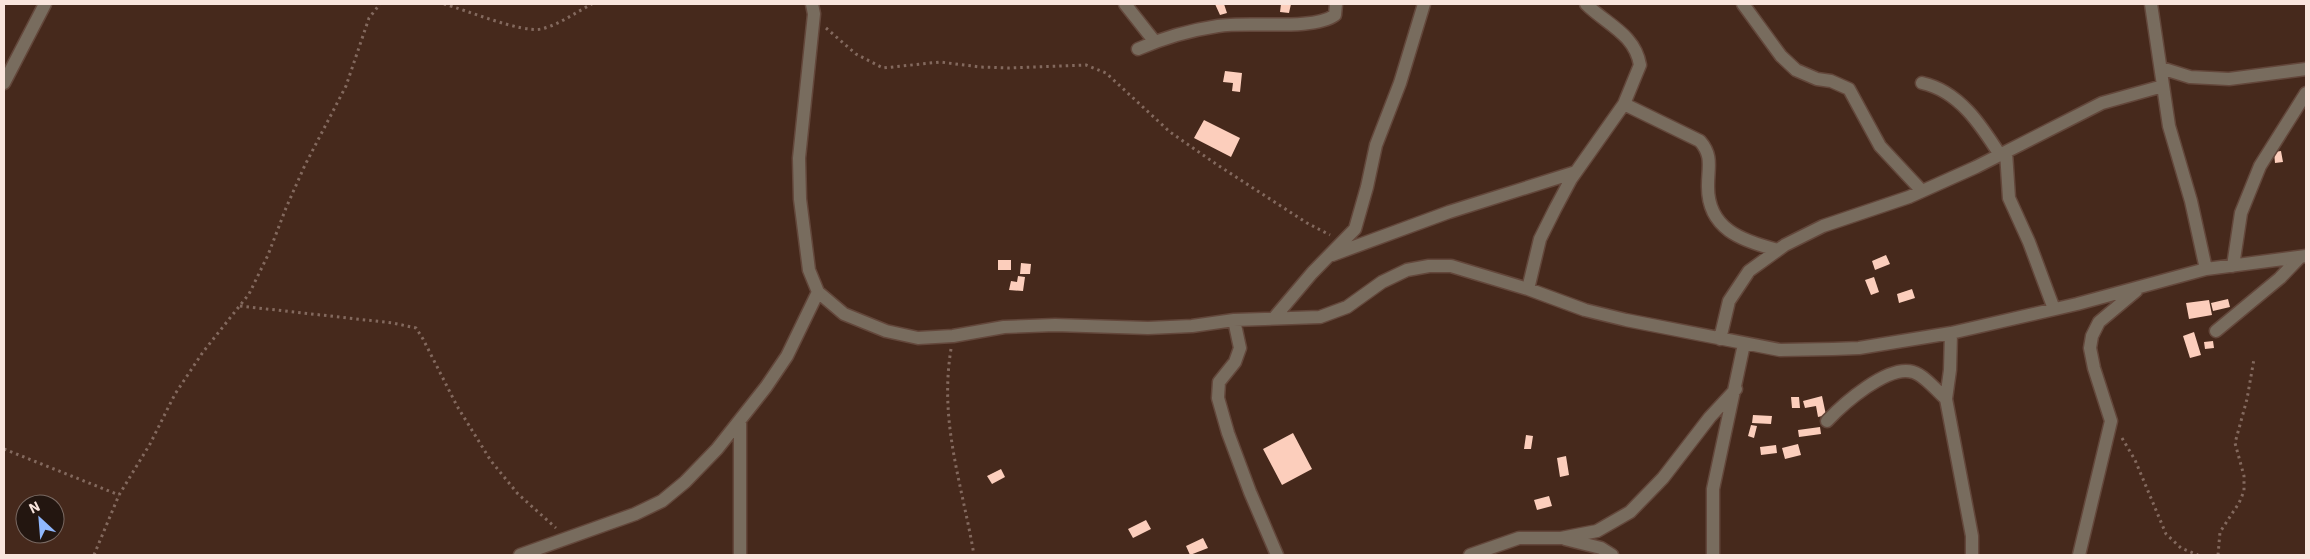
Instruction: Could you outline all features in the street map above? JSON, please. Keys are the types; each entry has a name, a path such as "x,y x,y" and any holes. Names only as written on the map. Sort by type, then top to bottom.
{"street":[{"path":"4,83 45,4"},
{"path":"1125,4 1155,42"},
{"path":"1138,49 1155,42 1219,26 1312,24 1329,20 1335,15 1336,4"},
{"path":"1274,318 1355,229 1367,187 1376,144 1400,83 1424,4"},
{"path":"1528,289 1540,239 1554,209 1576,172 1624,104 1638,71 1639,60 1622,31 1601,19 1586,4"},
{"path":"1743,4 1781,56 1796,70 1817,79 1831,80 1849,89 1880,146 1922,191"},
{"path":"2151,4 2169,126 2191,201 2206,269"},
{"path":"813,9 799,182 809,270 818,292 844,314 886,331 918,338 953,336 1004,327 1054,325 1148,328 1192,326 1234,320 1320,317 1346,306 1382,282 1407,270 1429,266 1451,266 1528,289 1585,310 1744,344 1780,350 1860,348 1951,332 2054,309 2206,269 2303,257"},
{"path":"2161,68 2190,77 2229,79 2306,69"},
{"path":"1922,83 1933,85 1953,96 2003,153 2009,198 2039,268 2054,309"},
{"path":"1720,339 1729,301 1749,271 1778,250 1824,226 1922,191 2102,103 2163,86"},
{"path":"2233,266 2241,213 2260,166 2306,93"},
{"path":"1624,104 1700,141 1707,149 1710,158 1708,192 1712,214 1719,223 1737,236 1758,245 1778,250"},
{"path":"1328,257 1449,212 1576,172"},
{"path":"2216,331 2303,257"},
{"path":"2079,555 2111,421 2094,368 2090,348 2092,336 2099,322 2141,287"},
{"path":"520,555 635,514 662,501 685,482 740,421 787,356 818,292"},
{"path":"1234,320 1240,348 1235,362 1218,382 1218,398 1228,433 1250,492 1277,555"},
{"path":"1951,332 1950,370 1946,400 1969,520 1972,555"},
{"path":"1714,555 1713,489 1744,344"},
{"path":"1827,420 1850,397 1862,389 1902,371 1915,372 1946,400"},
{"path":"1470,555 1519,538 1561,538 1597,531 1630,512 1663,478 1710,417 1736,388"},
{"path":"740,421 740,555"},
{"path":"1561,538 1601,548 1612,555"}],"path":[{"path":"94,555 120,495 150,444 175,394 202,352 249,294 268,255 305,165 346,86 369,18 380,4"},
{"path":"444,4 523,28 540,29 556,23 592,4"},
{"path":"813,9 824,27 856,54 883,68 940,62 980,67 1009,68 1086,65 1106,73 1178,137 1307,223 1343,242"},
{"path":"240,306 393,323 416,328 424,339 457,406 491,461 518,494 566,538"},
{"path":"953,336 948,366 946,401 950,439 974,555"},
{"path":"2218,555 2220,532 2239,503 2244,491 2244,476 2235,443 2248,399 2254,359"},
{"path":"2111,421 2135,460 2166,534 2181,548 2198,555"},
{"path":"4,449 120,495"}],"building":[{"path":"1215,4 1224,4 1227,13 1220,15"},
{"path":"1281,4 1291,4 1289,13 1280,12"},
{"path":"1225,71 1242,73 1240,92 1232,91 1233,83 1223,82"},
{"path":"1204,120 1240,138 1231,157 1194,138"},
{"path":"2281,151 2283,162 2275,163 2274,152"},
{"path":"1886,255 1890,264 1875,270 1872,261"},
{"path":"998,260 1011,260 1011,270 998,270"},
{"path":"1021,263 1031,264 1030,274 1020,274"},
{"path":"1018,276 1025,277 1023,291 1009,290 1011,281 1017,282"},
{"path":"1874,277 1879,292 1871,295 1865,280"},
{"path":"1912,289 1915,298 1899,303 1897,294"},
{"path":"2228,299 2230,307 2213,311 2211,303"},
{"path":"2209,300 2212,315 2189,319 2186,303"},
{"path":"2194,332 2201,355 2190,358 2183,336"},
{"path":"2213,341 2214,348 2205,349 2204,342"},
{"path":"1822,396 1826,415 1818,417 1816,406 1805,408 1803,401"},
{"path":"1791,397 1799,397 1800,408 1792,408"},
{"path":"1753,415 1772,416 1771,424 1752,423"},
{"path":"1751,425 1757,426 1754,438 1748,436"},
{"path":"1820,427 1821,434 1799,437 1798,430"},
{"path":"1293,433 1312,469 1282,485 1263,449"},
{"path":"1526,435 1533,436 1531,449 1524,449"},
{"path":"1798,444 1801,455 1785,459 1782,448"},
{"path":"1776,445 1777,453 1761,455 1760,447"},
{"path":"1566,456 1569,475 1560,477 1557,458"},
{"path":"1001,469 1005,477 992,484 987,476"},
{"path":"1549,496 1552,506 1537,510 1534,500"},
{"path":"1146,520 1151,529 1133,538 1128,529"},
{"path":"1203,538 1208,548 1190,555 1186,546"}]}
